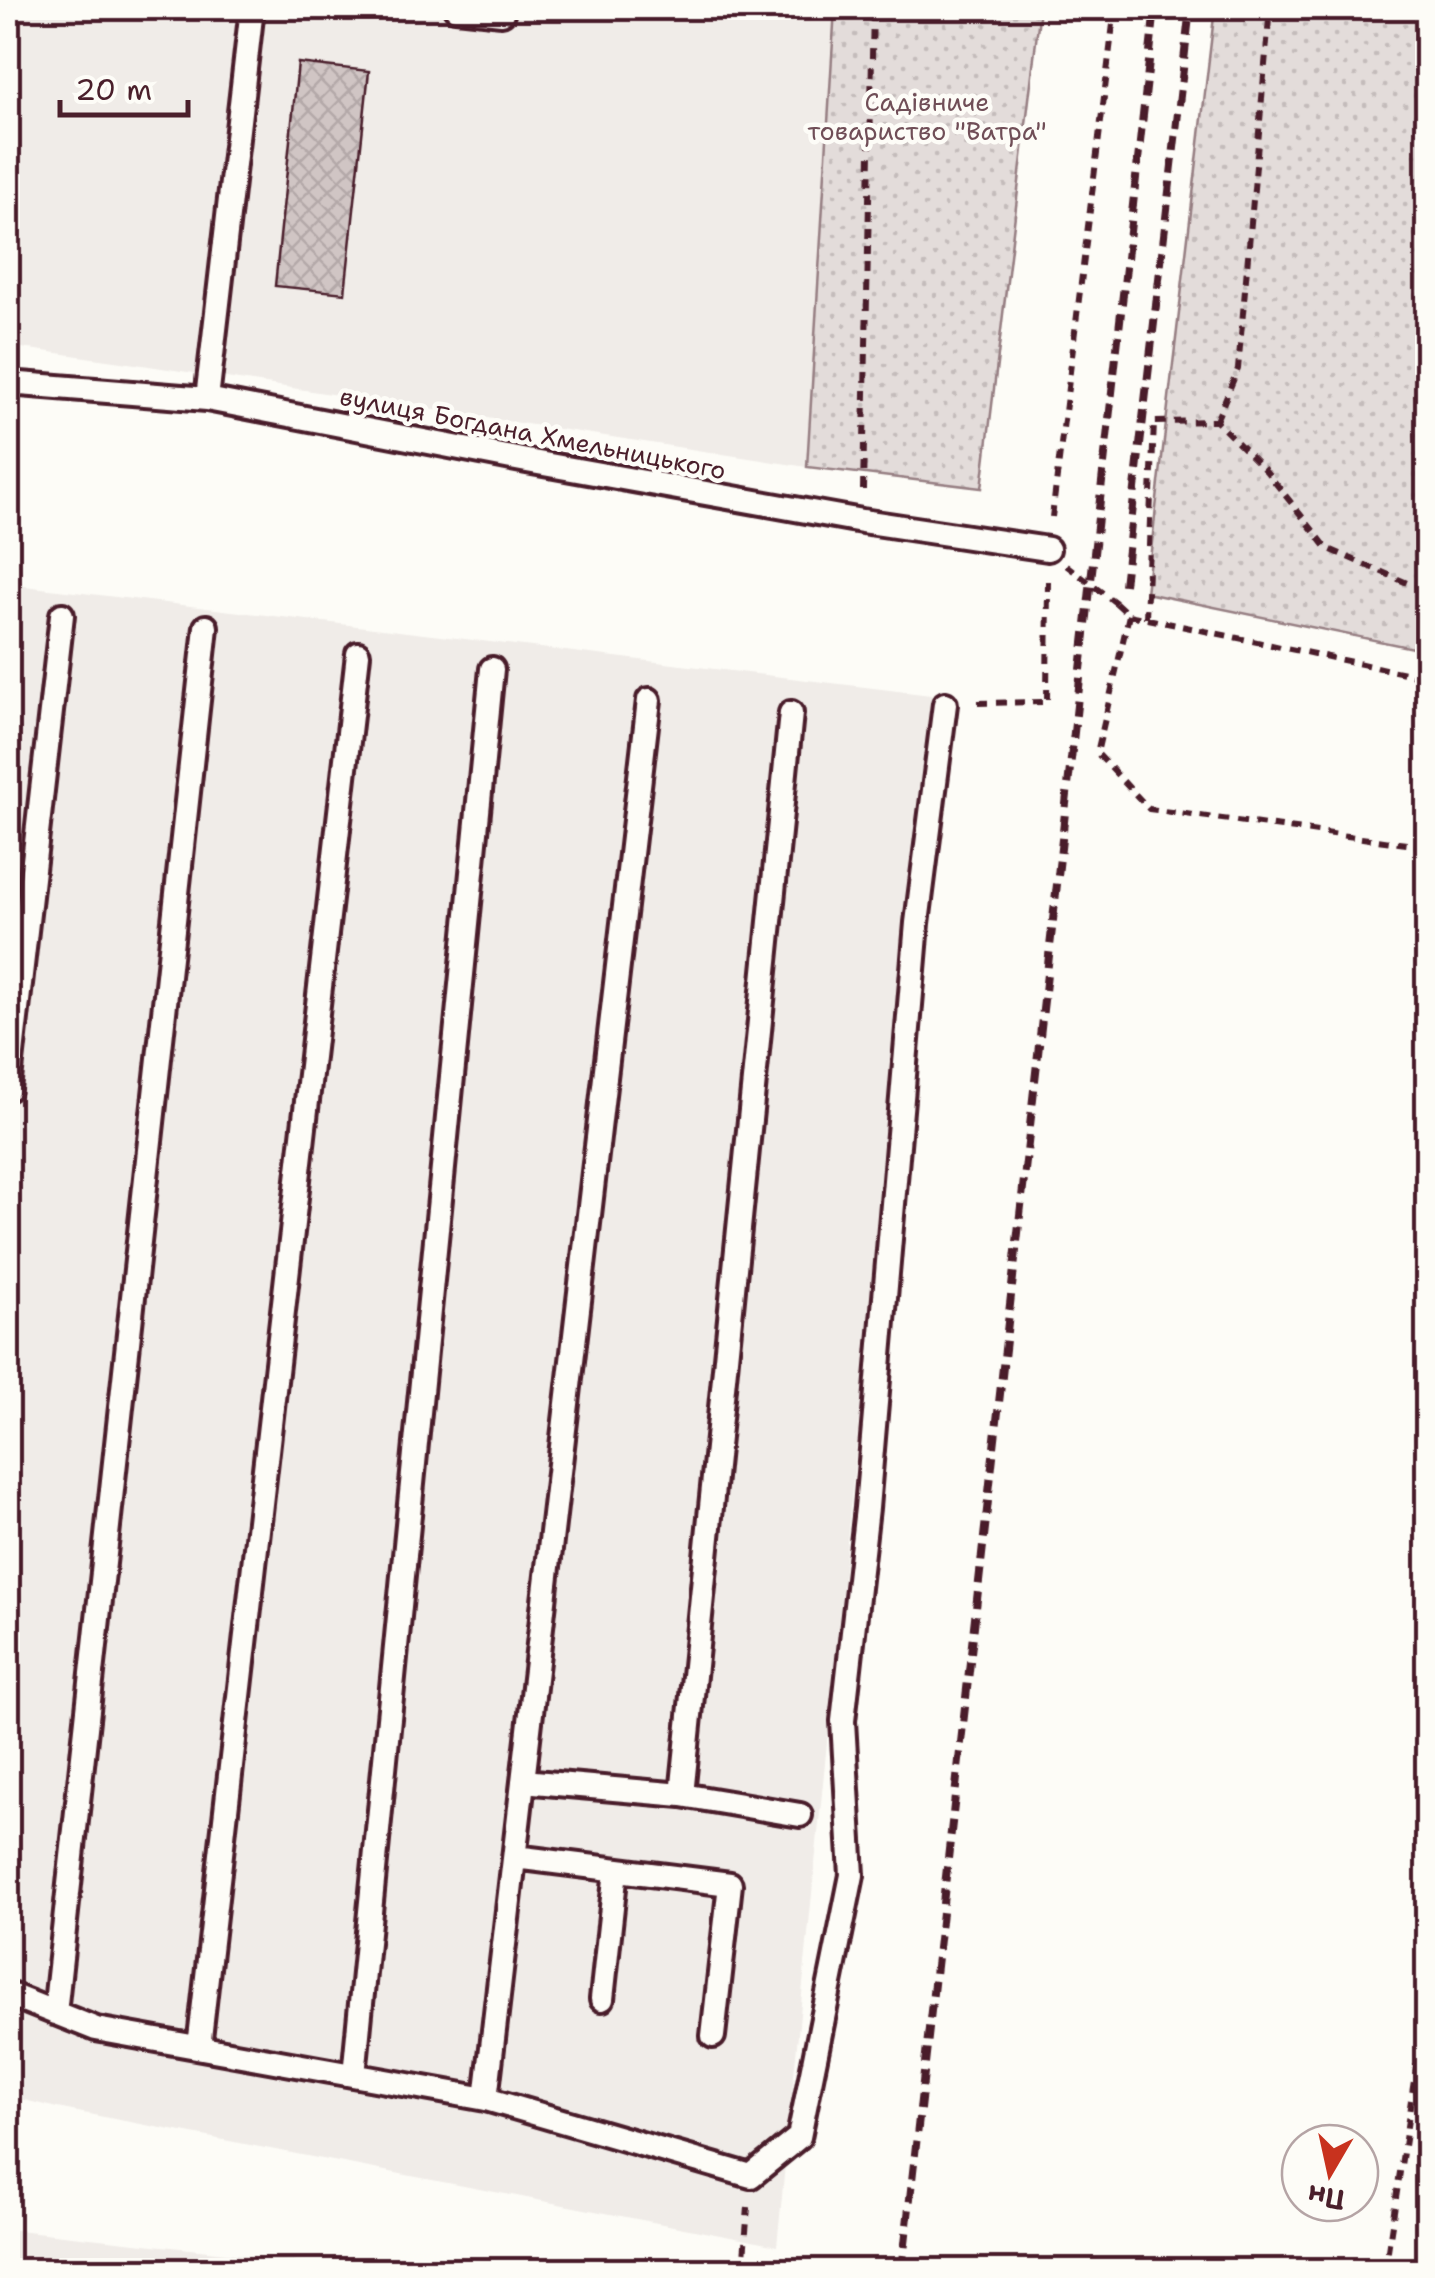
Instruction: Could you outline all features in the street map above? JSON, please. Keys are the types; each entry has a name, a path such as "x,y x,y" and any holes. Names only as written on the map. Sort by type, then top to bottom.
{"lane":[{"path":"208,399 252,8"},
{"path":"456,8 502,14 503,8"},
{"name":"вулиця Богдана Хмельницького","path":"8,382 208,399 1057,557"},
{"path":"8,1089 62,615"},
{"path":"55,2013 206,627"},
{"path":"199,2047 358,654"},
{"path":"354,2076 492,669"},
{"path":"486,2099 648,700"},
{"path":"8,1994 96,2029 486,2099 751,2176 798,2136 852,1875 843,1720 867,1508 917,923 945,704"},
{"path":"682,1794 791,714"},
{"path":"523,1781 682,1794 800,1815"},
{"path":"514,1856 730,1884 713,2036"},
{"path":"602,1999 616,1870"}],"path":[{"path":"862,521 873,8"},
{"path":"945,704 1048,702 1057,557 1115,8"},
{"path":"1216,421 1238,369 1270,8"},
{"path":"1146,618 1154,422 1216,421 1266,471 1327,548 1407,582 1428,585"},
{"path":"1057,557 1129,615 1428,678"},
{"path":"1129,615 1097,753 1149,809 1428,847"},
{"path":"1385,2270 1428,1989"},
{"path":"742,2270 751,2176"}],"shaded area":[{"path":"8,8 835,8 807,467 8,346"},
{"path":"8,584 931,695 777,2246 8,2096"},
{"path":"8,2229 379,2270 8,2270"}],"green space":[{"name":"Садівниче товариство \"Ватра\"","path":"835,8 1040,8 982,488 807,467"},
{"path":"1215,8 1427,8 1427,651 1146,593"}],"building":[{"path":"298,63 369,71 345,293 275,286"}],"railway":[{"path":"902,2270 1155,8"},
{"path":"1124,585 1190,8"}]}
